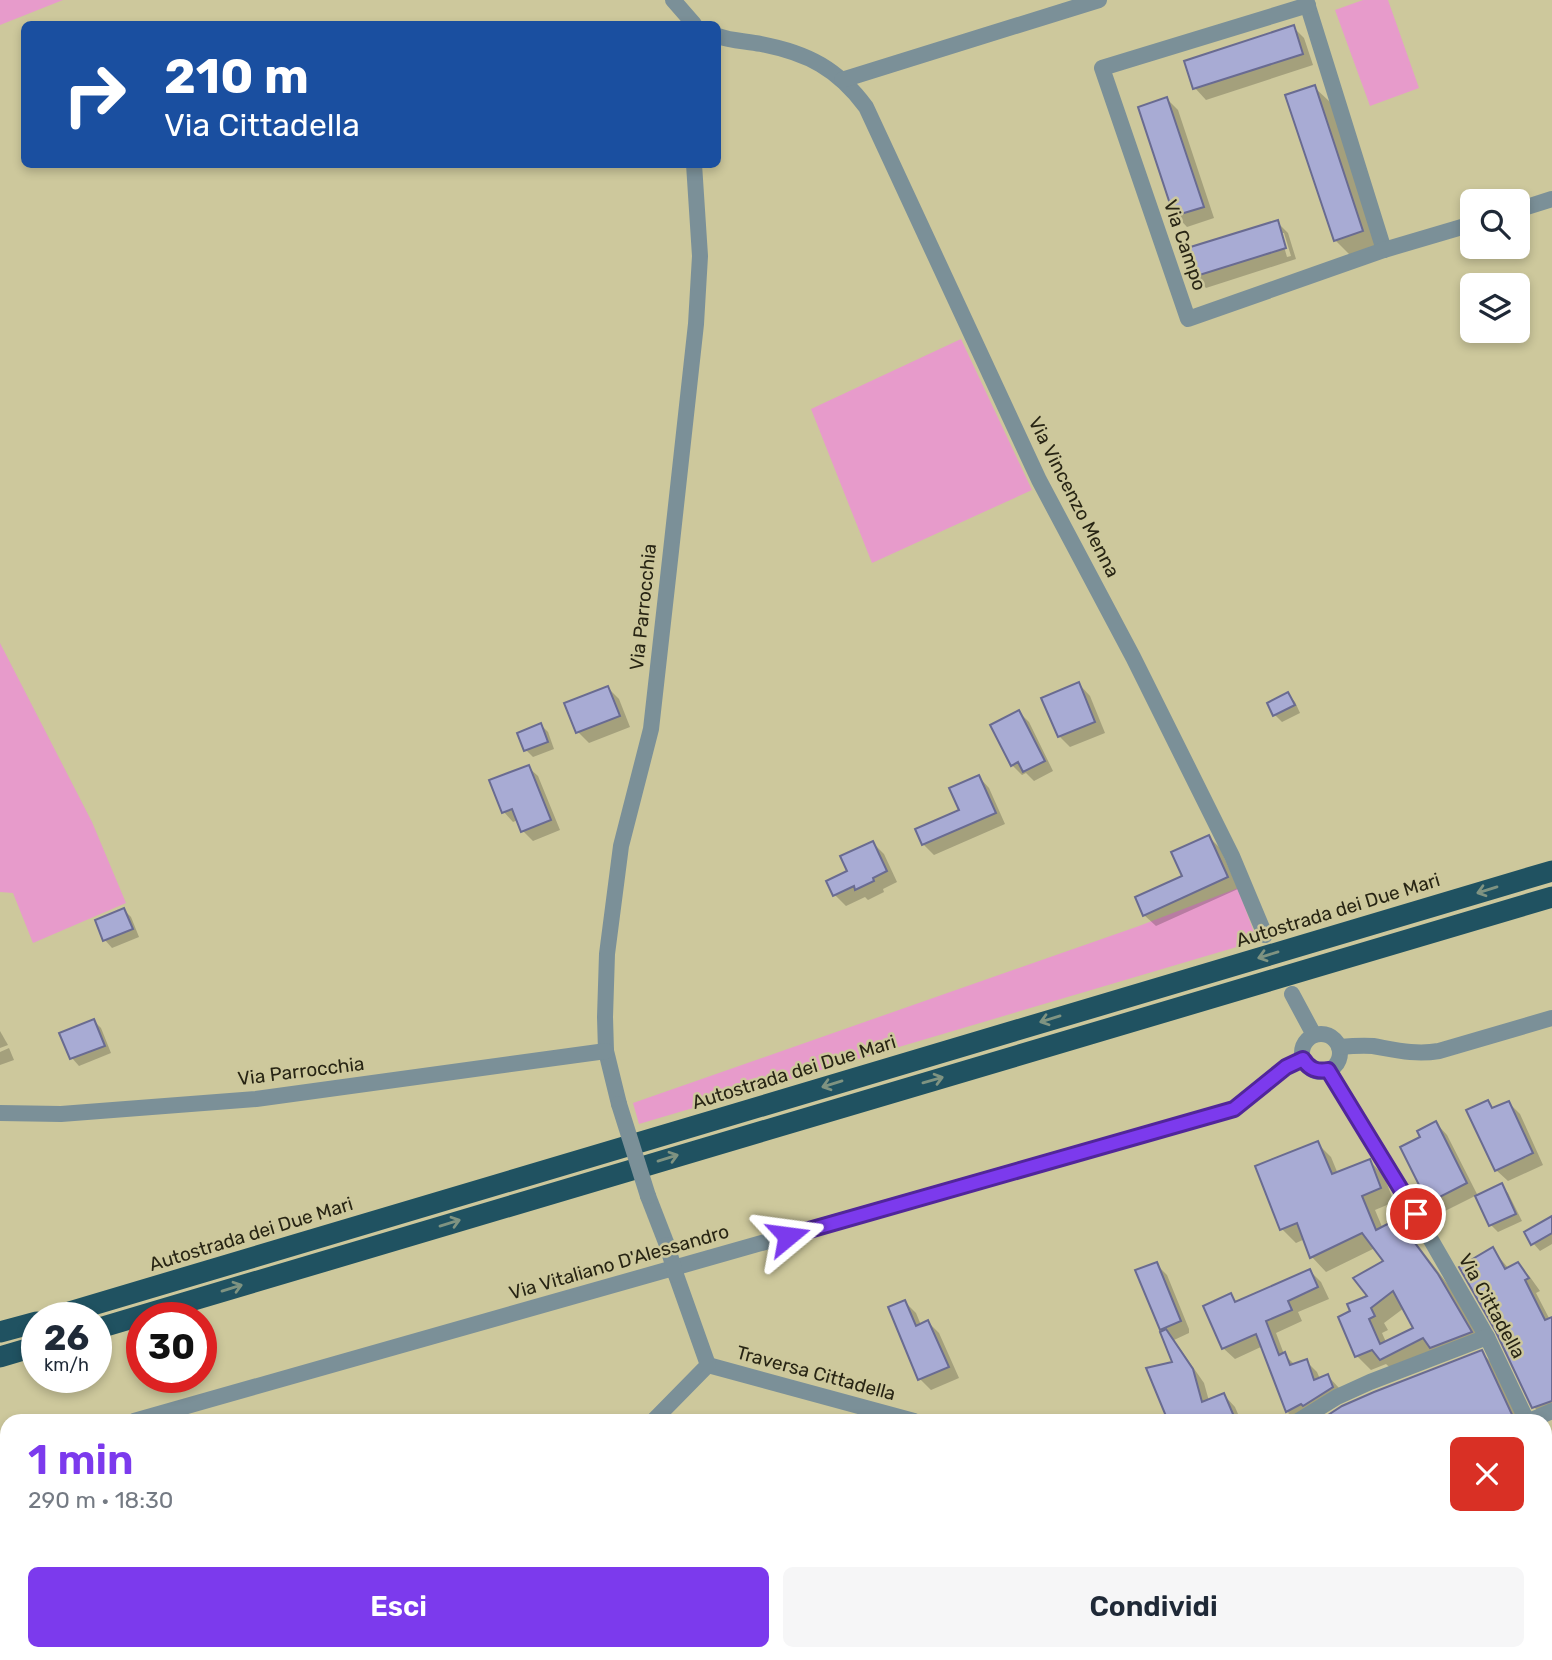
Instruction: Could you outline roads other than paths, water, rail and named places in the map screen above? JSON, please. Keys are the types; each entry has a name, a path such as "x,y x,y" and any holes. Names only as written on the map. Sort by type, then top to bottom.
{"highway":[{"name":"Autostrada dei Due Mari","path":"103,1302 1552,871"},
{"path":"112,1323 1552,897"},
{"path":"0,1332 21,1326"},
{"path":"0,1357 21,1351"}],"street":[{"path":"673,0 691,21"},
{"path":"721,37 804,55 826,66 842,80 1099,0"},
{"name":"Via Campo","path":"1307,2 1384,250 1188,319 1102,68 1307,2"},
{"name":"Via Vincenzo Menna","path":"842,80 866,107 1039,480 1133,657 1232,856 1265,935"},
{"name":"Via Parrocchia","path":"694,168 700,256 696,324 651,729 621,846 609,941 605,1017 606,1051 619,1104 648,1196 708,1365"},
{"path":"1530,206 1552,199"},
{"path":"1384,250 1460,228"},
{"path":"1292,994 1314,1035"},
{"path":"1339,1047 1370,1046 1405,1053 1439,1051 1552,1018"},
{"path":"1314,1035 1332,1037 1339,1047 1339,1058 1328,1070 1316,1071 1303,1059 1305,1043 1314,1035"},
{"name":"Via Parrocchia","path":"0,1113 61,1114 256,1098 606,1051"},
{"name":"Via Vitaliano D'Alessandro","path":"159,1414 1234,1109 1286,1067 1303,1059"},
{"name":"Via Cittadella","path":"1328,1070 1487,1337 1525,1414"},
{"path":"1309,1414 1336,1397 1370,1382 1487,1337"},
{"path":"660,1414 708,1365"},
{"name":"Traversa Cittadella","path":"708,1365 888,1414"}]}
